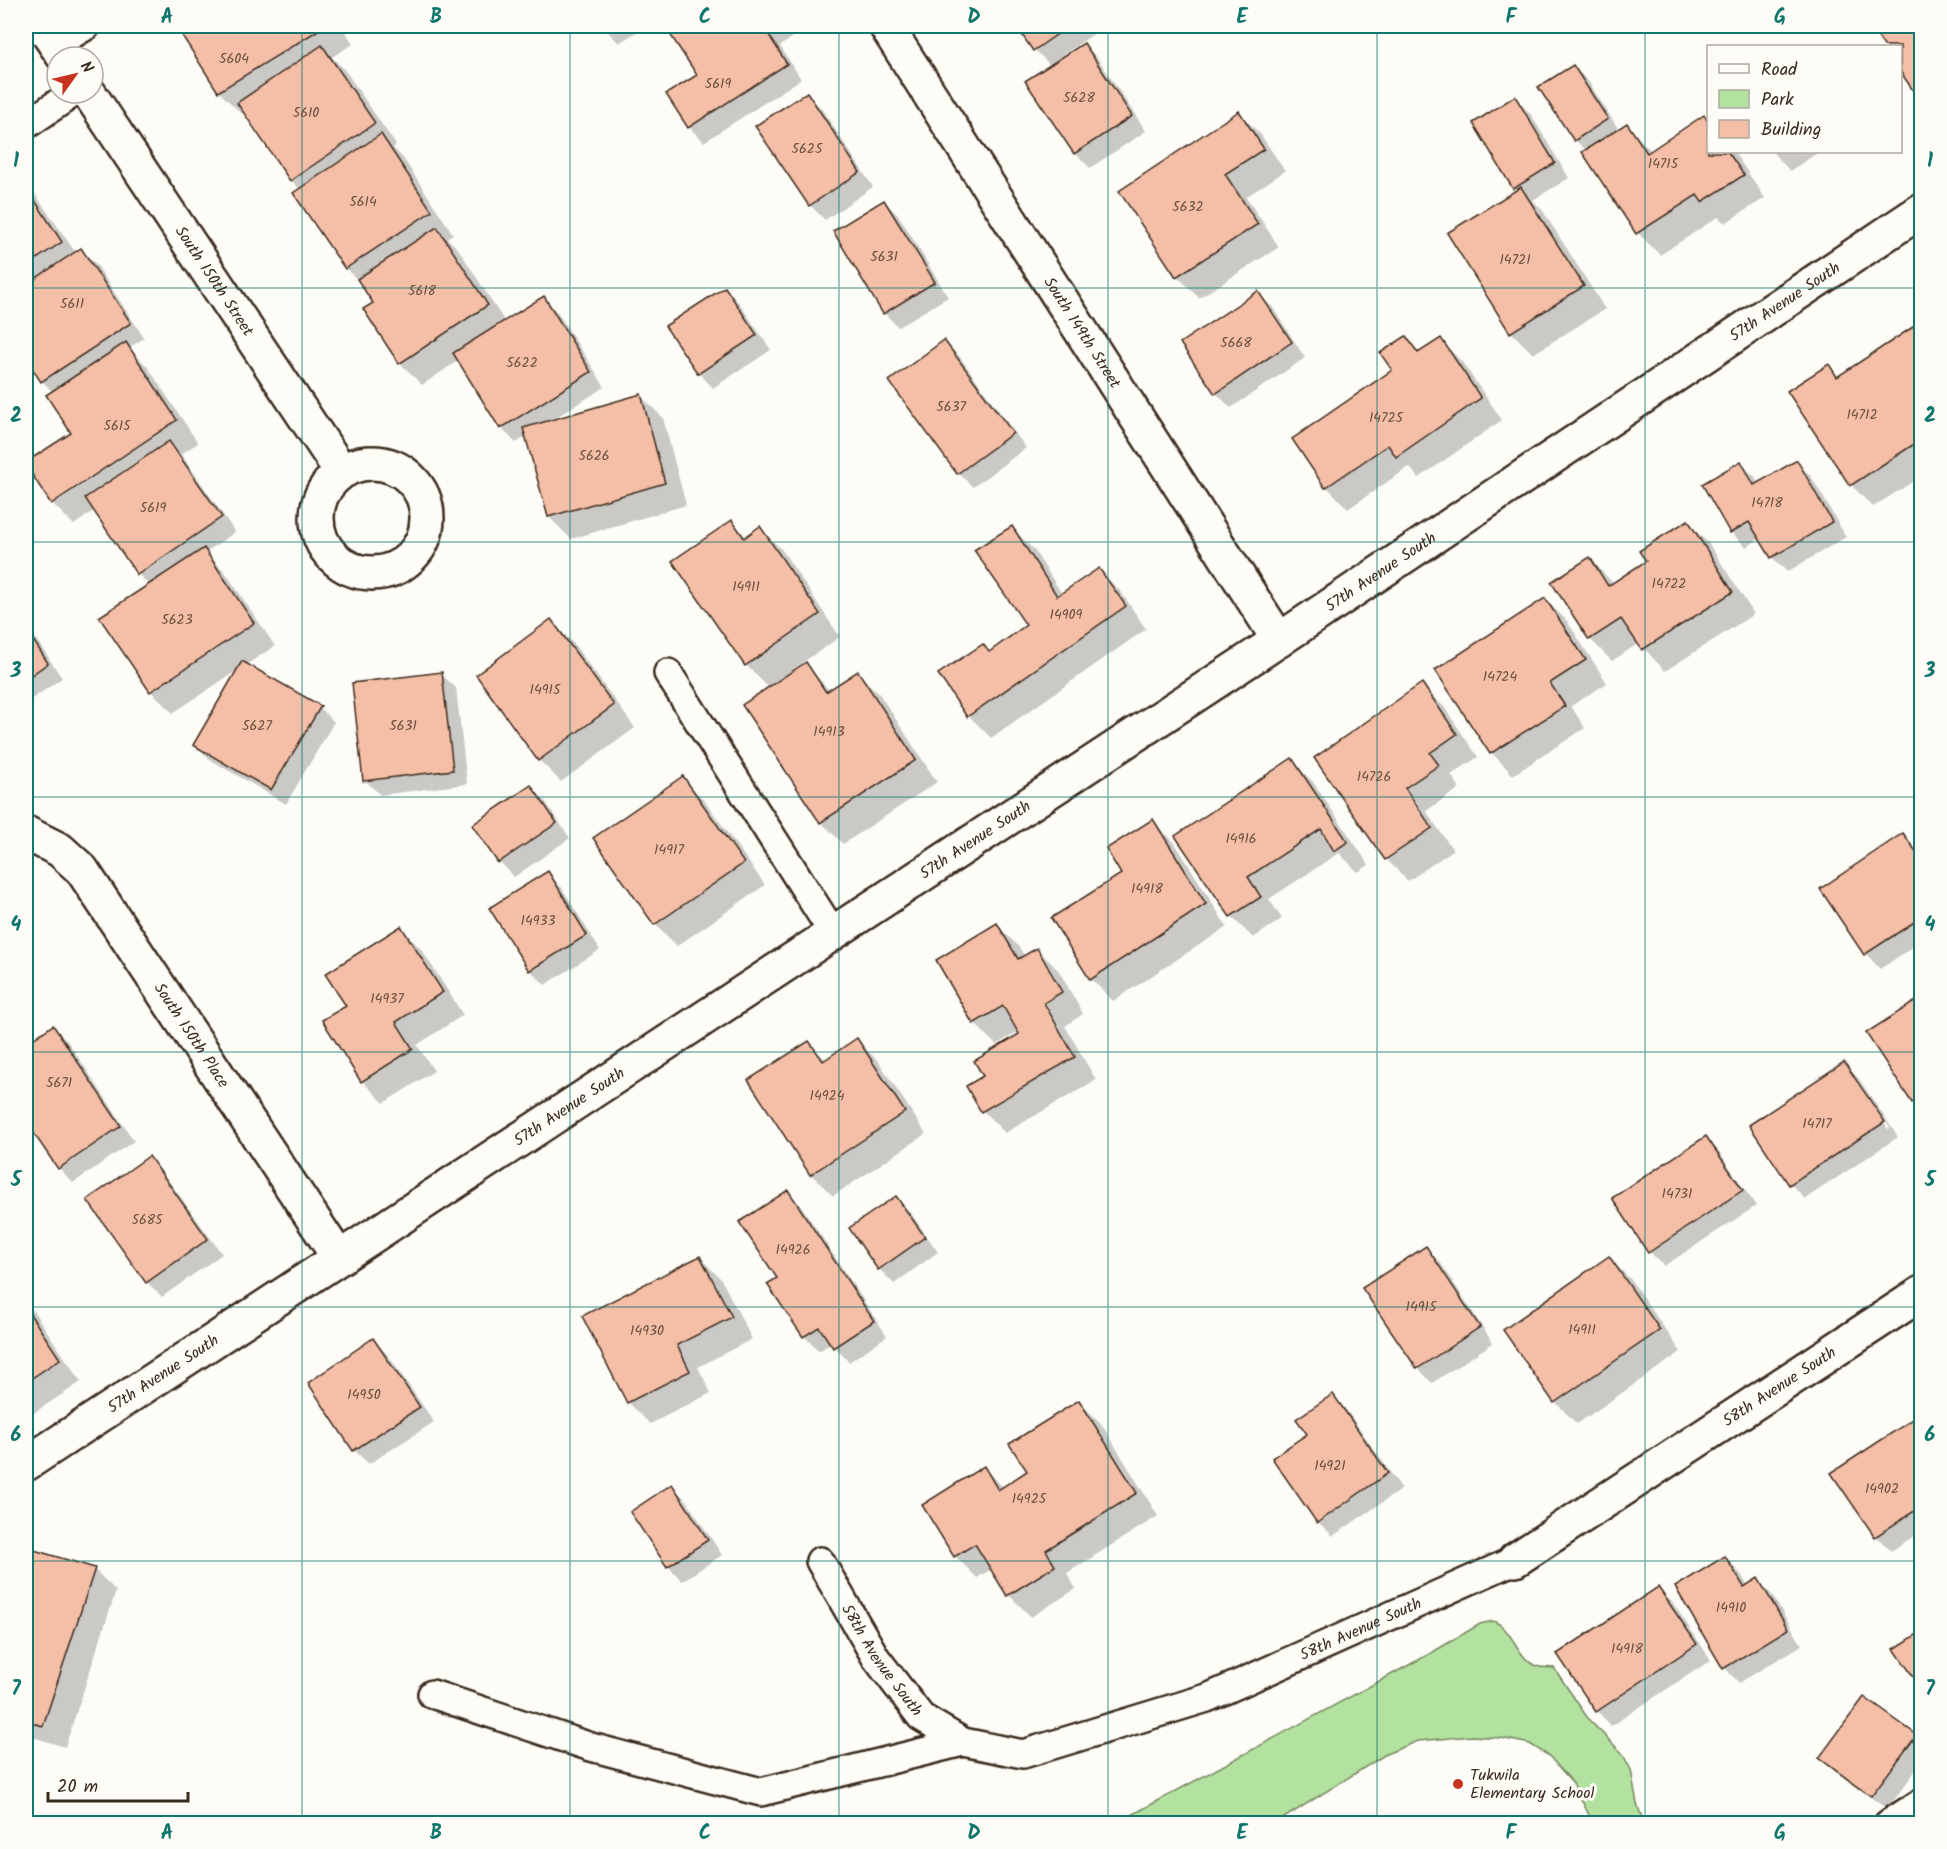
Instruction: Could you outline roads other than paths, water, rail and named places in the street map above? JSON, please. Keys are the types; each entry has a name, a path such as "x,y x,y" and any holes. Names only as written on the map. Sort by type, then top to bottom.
{"street":[{"name":"South 149th Street","path":"886,26 1279,640"},
{"name":"South 150th Street","path":"97,105 341,471"},
{"name":"57th Avenue South","path":"26,1464 1279,640 1922,210"},
{"name":"South 150th Place","path":"26,833 60,850 82,870 339,1258"},
{"name":"58th Avenue South","path":"1515,1560 1922,1293"}],"lane":[{"path":"55,42 86,26"},
{"path":"26,125 55,105"},
{"path":"668,673 833,933"},
{"name":"58th Avenue South","path":"820,1561 876,1658 921,1717 963,1742 1023,1754 1207,1698 1515,1560"},
{"path":"432,1694 591,1747 761,1792 963,1742"},
{"path":"1888,1824 1922,1802"}],"place":[{"name":"Tukwila Elementary School","path":"1458,1784"}]}
